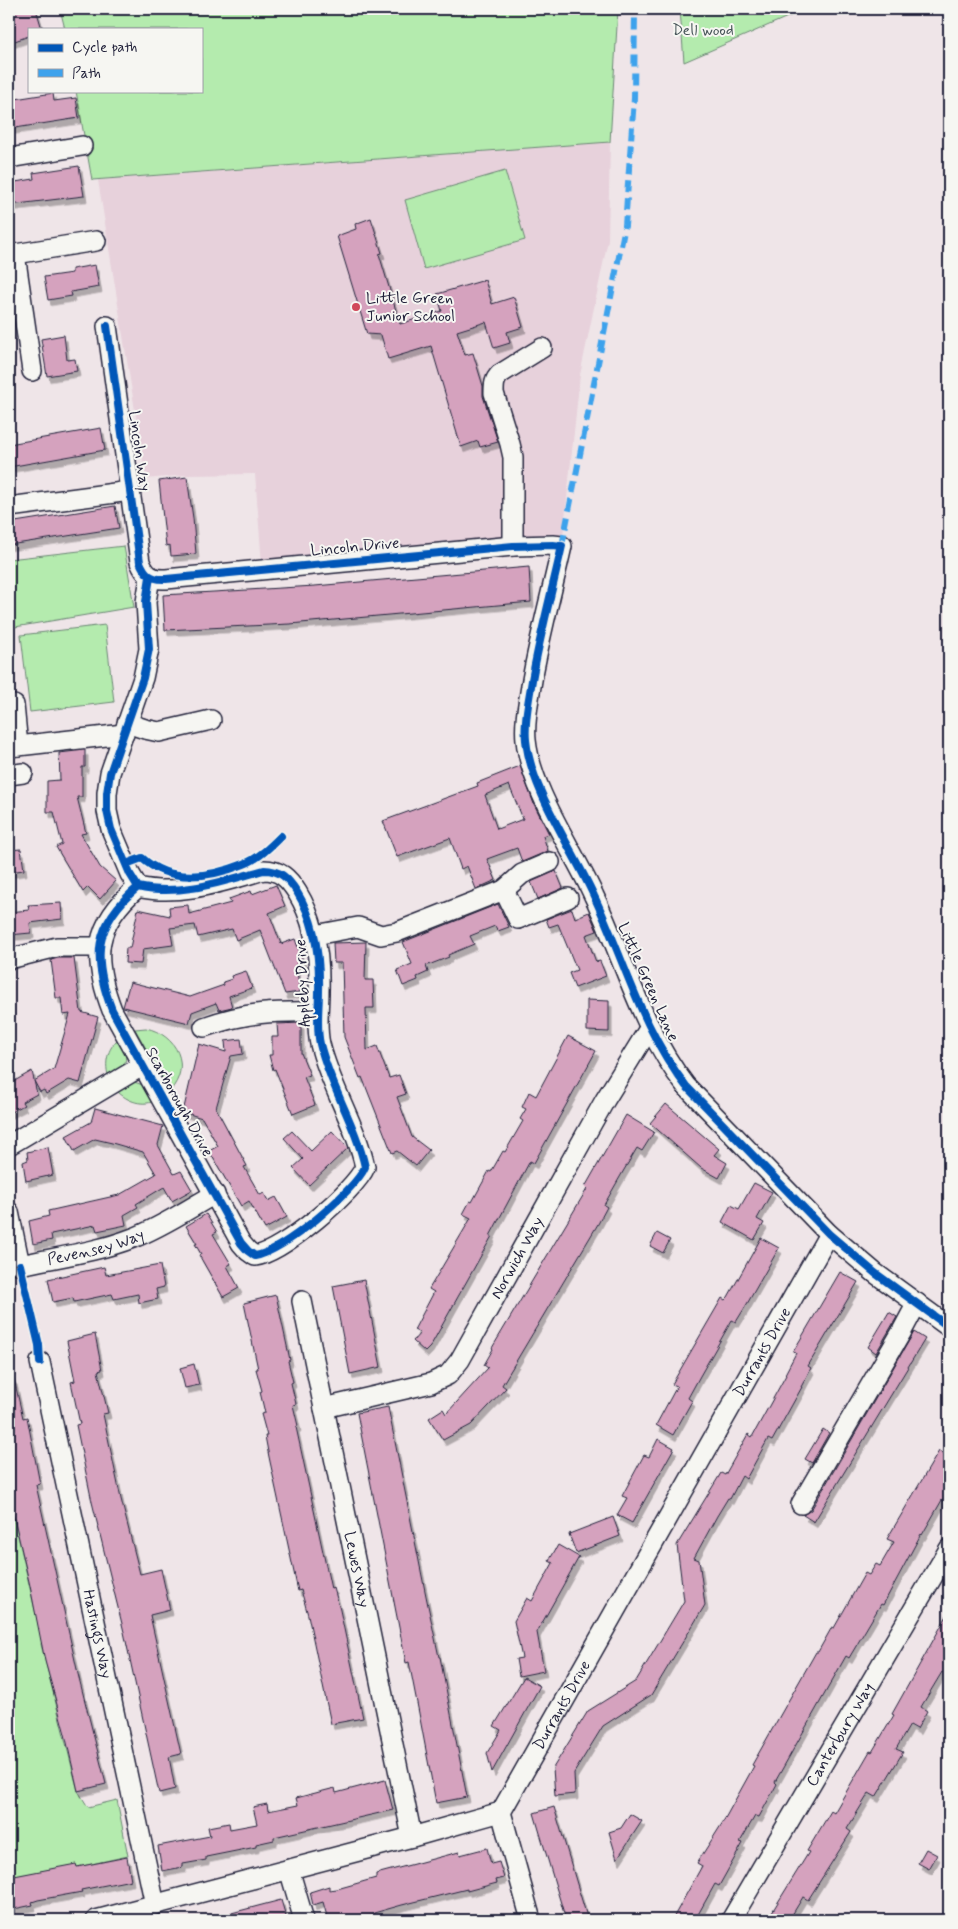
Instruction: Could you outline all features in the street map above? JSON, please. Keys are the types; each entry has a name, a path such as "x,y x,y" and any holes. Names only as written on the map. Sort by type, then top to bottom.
{"street":[{"path":"9,158 82,146"},
{"path":"32,371 12,254 96,241"},
{"name":"Lincoln Way","path":"107,326 140,562 144,571 150,577"},
{"path":"513,546 512,457 510,444 494,393 494,386 500,374 542,348"},
{"path":"9,507 130,491"},
{"name":"Lincoln Drive","path":"150,577 158,580 513,546 562,546"},
{"name":"Little Green Lane","path":"562,546 535,664 527,712 526,740 534,775 551,814 594,894 650,1027 675,1072 686,1086 829,1234 875,1273 949,1327"},
{"path":"138,887 130,874 111,828 107,811 107,793 110,773 143,678 148,649 146,602 150,577"},
{"path":"14,705 13,746 125,728 159,732 211,720"},
{"path":"315,935 358,927 376,933 388,934 504,890 522,874 550,862"},
{"name":"Appleby Drive","path":"138,887 149,890 207,885 264,870 273,870 283,874 303,902 315,935 319,963 318,1012 320,1042 365,1167 357,1180 320,1215"},
{"name":"Scarborough Drive","path":"138,887 126,896 103,930 100,947 100,967 102,985 112,1010 142,1066 241,1243 248,1251 254,1256 264,1255 300,1232 320,1215"},
{"path":"504,890 518,919 568,898"},
{"path":"9,959 57,947 100,947"},
{"path":"204,1027 230,1018 250,1014 275,1011 318,1012"},
{"name":"Norwich Way","path":"324,1408 431,1383 448,1375 460,1360 605,1100 650,1027"},
{"path":"9,1145 142,1066"},
{"name":"Pevensey Way","path":"9,1212 14,1266 102,1248 132,1238 155,1228 215,1194"},
{"name":"Durrants Drive","path":"501,1812 829,1234"},
{"name":"Lewes Way","path":"302,1301 412,1837"},
{"path":"801,1504 917,1303"},
{"name":"Hastings Way","path":"40,1362 155,1905"},
{"name":"Canterbury Way","path":"731,1920 949,1549"},
{"path":"96,1920 501,1812 531,1920"},
{"path":"290,1869 304,1920"}],"shaded area":[{"name":"Little Green Junior School","path":"610,142 608,240 580,375 562,546 263,577 255,474 187,475 146,479 98,180"}],"green space":[{"path":"60,9 618,9 610,142 92,180 76,92 202,92 202,28 65,28"},
{"name":"Dell wood","path":"680,9 806,9 684,62"},
{"path":"505,171 525,240 424,269 405,200"},
{"path":"124,546 134,607 9,628 9,559"},
{"path":"105,625 114,702 30,712 21,635"},
{"path":"146,1028 166,1037 178,1053 180,1072 177,1081 170,1091 135,1029"},
{"path":"119,1038 125,1052 125,1062 120,1070 109,1079 107,1062 109,1052"},
{"path":"131,1081 143,1085 155,1101 138,1103 123,1096 115,1089"},
{"path":"9,1478 11,1490 9,1496"},
{"path":"9,1496 42,1641 41,1644 78,1791 88,1807 117,1800 128,1856 9,1882"}],"building":[{"path":"9,9 36,9 42,28 28,28 28,36 9,43"},
{"path":"53,93 54,101 76,98 79,118 9,129 9,100"},
{"path":"79,166 84,196 9,205 9,183 34,179 33,173"},
{"path":"371,218 382,253 379,254 400,324 442,311 437,294 485,280 492,304 514,297 523,327 507,332 510,343 494,348 486,322 457,331 465,355 473,353 483,386 483,396 498,442 480,447 478,441 461,447 431,346 388,359 381,335 367,334 337,236 356,229 355,224"},
{"path":"95,265 99,287 71,292 72,296 48,300 44,277 72,273 72,269"},
{"path":"64,335 67,360 75,359 77,371 47,376 41,339"},
{"path":"101,428 105,450 9,467 9,444"},
{"path":"187,477 196,554 171,556 170,545 166,546 159,481"},
{"path":"115,506 119,528 9,545 9,523"},
{"path":"529,567 531,602 290,624 165,630 163,595 315,586"},
{"path":"85,750 85,767 82,767 82,797 77,797 86,833 81,834 100,867 116,881 100,899 88,887 83,892 56,847 62,844 54,812 47,812 47,781 60,780 59,753"},
{"path":"520,766 534,804 549,834 543,836 548,851 522,862 517,848 487,859 496,880 476,889 467,866 461,869 450,838 397,857 383,821 478,786 477,783","holes":["509,785 523,819 497,829 485,795"]},
{"path":"21,849 24,870 9,872 9,850"},
{"path":"556,871 563,888 538,899 531,882"},
{"path":"276,885 285,906 269,913 281,944 295,939 303,961 296,964 300,992 285,994 260,930 236,940 232,929 198,937 195,925 170,928 173,945 143,949 141,964 125,963 126,948 130,948 138,909 170,916 169,907 188,905 189,914 231,903 229,899 251,891 252,894"},
{"path":"61,903 62,919 30,923 31,933 9,935 9,912 29,910 28,905"},
{"path":"498,904 509,927 498,931 495,926 470,936 474,944 426,966 428,972 417,977 418,980 403,986 397,970 412,964 403,942"},
{"path":"572,909 575,918 589,912 597,931 586,935 596,962 600,961 606,976 575,988 569,973 577,970 558,924 549,927 546,919"},
{"path":"366,942 365,980 373,980 374,1008 366,1008 367,1050 377,1046 389,1078 399,1075 406,1094 397,1097 412,1137 429,1150 416,1166 397,1151 392,1153 344,1037 342,963 334,963 333,943"},
{"path":"74,958 81,1012 98,1017 80,1083 69,1080 46,1094 44,1090 40,1092 34,1081 54,1069 70,1014 63,1015 61,998 56,998 51,960"},
{"path":"246,971 252,988 229,996 232,1007 219,1010 216,1003 192,1012 189,1023 123,1007 130,982 190,997 224,985 223,982 232,979 231,976"},
{"path":"587,1000 609,1001 609,1032 587,1031"},
{"path":"301,1023 301,1053 310,1075 304,1077 315,1105 293,1114 275,1069 273,1070 269,1055 272,1055 272,1037 278,1037 277,1024"},
{"path":"568,1036 596,1051 534,1163 530,1161 490,1236 492,1236 430,1347 425,1352 413,1341 420,1333 414,1330 434,1292 429,1289 471,1218 463,1214 470,1201 472,1202 489,1171 491,1172 503,1151 505,1152 523,1121 520,1119 526,1109 522,1107 529,1092 536,1096"},
{"path":"241,1039 243,1054 231,1056 216,1108 247,1166 244,1167 260,1195 264,1193 268,1201 276,1197 287,1217 265,1229 249,1201 241,1206 209,1151 218,1146 202,1118 183,1112 199,1044 226,1052 225,1041"},
{"path":"32,1071 37,1094 22,1102 24,1105 9,1113 9,1078 11,1083"},
{"path":"666,1104 719,1149 714,1155 727,1163 719,1178 701,1168 650,1123"},
{"path":"95,1108 163,1126 158,1145 174,1174 181,1171 192,1190 172,1201 164,1187 136,1204 138,1207 124,1215 126,1225 97,1231 95,1225 51,1234 52,1240 33,1244 29,1221 49,1216 48,1211 119,1195 156,1174 143,1152 112,1143 95,1139 74,1151 66,1136 91,1122"},
{"path":"626,1115 654,1132 642,1151 637,1148 624,1170 604,1205 607,1207 598,1224 502,1385 506,1388 471,1425 443,1440 429,1418 443,1409 446,1414 488,1368 484,1365 492,1348 587,1189 585,1187"},
{"path":"292,1131 311,1151 332,1131 348,1148 309,1185 293,1168 303,1159 284,1138"},
{"path":"48,1147 53,1175 26,1181 23,1162 28,1160 27,1152"},
{"path":"754,1183 772,1192 757,1219 764,1223 754,1240 722,1222 731,1205 739,1209"},
{"path":"206,1214 217,1232 213,1234 231,1264 227,1266 239,1288 223,1297 199,1255 201,1254 195,1244 197,1244 186,1226"},
{"path":"657,1233 670,1240 663,1253 650,1246"},
{"path":"761,1238 779,1248 736,1322 732,1320 700,1376 688,1398 692,1401 673,1435 656,1425 677,1386 672,1384 722,1298 725,1300 728,1297"},
{"path":"160,1265 164,1287 156,1289 158,1299 139,1303 138,1294 114,1299 112,1294 74,1302 73,1298 53,1302 48,1279 104,1267 106,1275"},
{"path":"840,1272 858,1282 808,1366 811,1368 802,1387 772,1441 768,1439 746,1479 742,1476 694,1558 699,1560 705,1605 651,1695 603,1726 574,1773 575,1794 555,1796 553,1768 588,1711 636,1681 684,1601 677,1545 721,1473 725,1475 748,1434 752,1437 786,1375 796,1353 793,1352"},
{"path":"364,1280 381,1367 350,1374 333,1286"},
{"path":"276,1295 290,1360 288,1361 293,1382 291,1383 296,1404 293,1405 298,1426 296,1427 331,1589 334,1588 340,1610 363,1718 331,1724 308,1615 301,1590 298,1591 269,1457 265,1436 267,1436 261,1414 265,1413 260,1392 262,1391 244,1303"},
{"path":"889,1312 897,1317 876,1353 868,1347"},
{"path":"914,1332 925,1339 814,1522 803,1515 811,1510"},
{"path":"95,1334 102,1370 98,1371 108,1413 103,1414 121,1499 140,1574 161,1569 170,1610 150,1615 181,1754 169,1757 175,1789 159,1793 76,1425 80,1424 71,1382 75,1381 67,1341"},
{"path":"194,1364 199,1385 185,1388 180,1368"},
{"path":"9,1379 14,1379 23,1418 27,1417 40,1484 36,1485 78,1674 106,1784 78,1791 45,1661 9,1496 12,1495 9,1478"},
{"path":"388,1407 467,1797 436,1803 409,1662 406,1663 357,1413"},
{"path":"823,1429 829,1433 812,1463 805,1459"},
{"path":"658,1439 674,1448 632,1523 617,1515 627,1498 622,1496 644,1455 649,1457"},
{"path":"939,1451 949,1457 949,1491 944,1501 942,1500 921,1534 883,1605 881,1604 849,1658 846,1656 775,1782 777,1784 759,1817 755,1816 740,1842 743,1843 719,1886 715,1884 695,1920 672,1920 702,1866 697,1863 723,1822 754,1766 752,1765 816,1652 818,1652 832,1627 834,1628 865,1573 869,1575 876,1564 880,1566 894,1542 887,1539"},
{"path":"613,1517 620,1536 576,1553 569,1534"},
{"path":"558,1545 579,1557 537,1632 544,1671 519,1676 516,1659 522,1658 514,1621 527,1598 532,1601 553,1563 549,1561"},
{"path":"949,1612 949,1677 942,1672 921,1707 927,1711 917,1729 910,1725 896,1749 903,1752 876,1797 869,1793 847,1829 851,1832 808,1900 803,1897 789,1920 767,1920 809,1852 807,1851 831,1811 834,1813 870,1751 872,1752 894,1715 892,1714"},
{"path":"524,1677 540,1686 492,1772 487,1753 501,1730 494,1726"},
{"path":"385,1780 393,1810 274,1837 274,1840 256,1844 256,1847 206,1857 206,1860 183,1864 183,1867 162,1871 158,1846 210,1836 208,1827 229,1823 230,1829 257,1824 253,1807 267,1804 268,1811 298,1805 296,1798 335,1788 336,1793"},
{"path":"554,1807 588,1920 566,1920 550,1867 534,1813"},
{"path":"630,1814 642,1821 617,1859 609,1832 621,1828"},
{"path":"487,1848 491,1864 499,1862 504,1878 496,1880 497,1883 402,1905 356,1920 328,1920 323,1902 313,1905 310,1892 329,1886 329,1890 337,1889 376,1878 376,1874 459,1852 460,1855"},
{"path":"926,1849 937,1855 929,1869 918,1863"},
{"path":"127,1857 131,1880 38,1900 32,1902 33,1905 9,1910 9,1877 76,1864 77,1867"},
{"path":"281,1900 287,1920 221,1920 220,1916"}],"marked path":[{"path":"562,546 625,226 634,98 635,9"}],"cycle path":[{"path":"107,326 140,562 146,573 152,577 166,579 513,546 562,546 542,630 526,718 526,740 529,759 544,799 605,920 645,1018 657,1042 686,1086 829,1234 875,1273 949,1327"},
{"path":"138,887 112,915 101,943 101,974 112,1010 241,1243 255,1256 267,1252 299,1233 333,1205 358,1178 365,1167 356,1136 324,1060 319,1038 319,965 315,939 308,915 294,887 279,873 270,870 185,889 154,890 138,887 130,874 111,829 107,811 110,773 143,678 149,649 146,602 150,577"},
{"path":"126,864 142,858 165,872 191,876 205,875 231,869 249,862 264,852 281,836"},
{"path":"20,1265 39,1345 40,1362"}],"place":[{"name":"Little Green Junior School","path":"356,307"}]}
